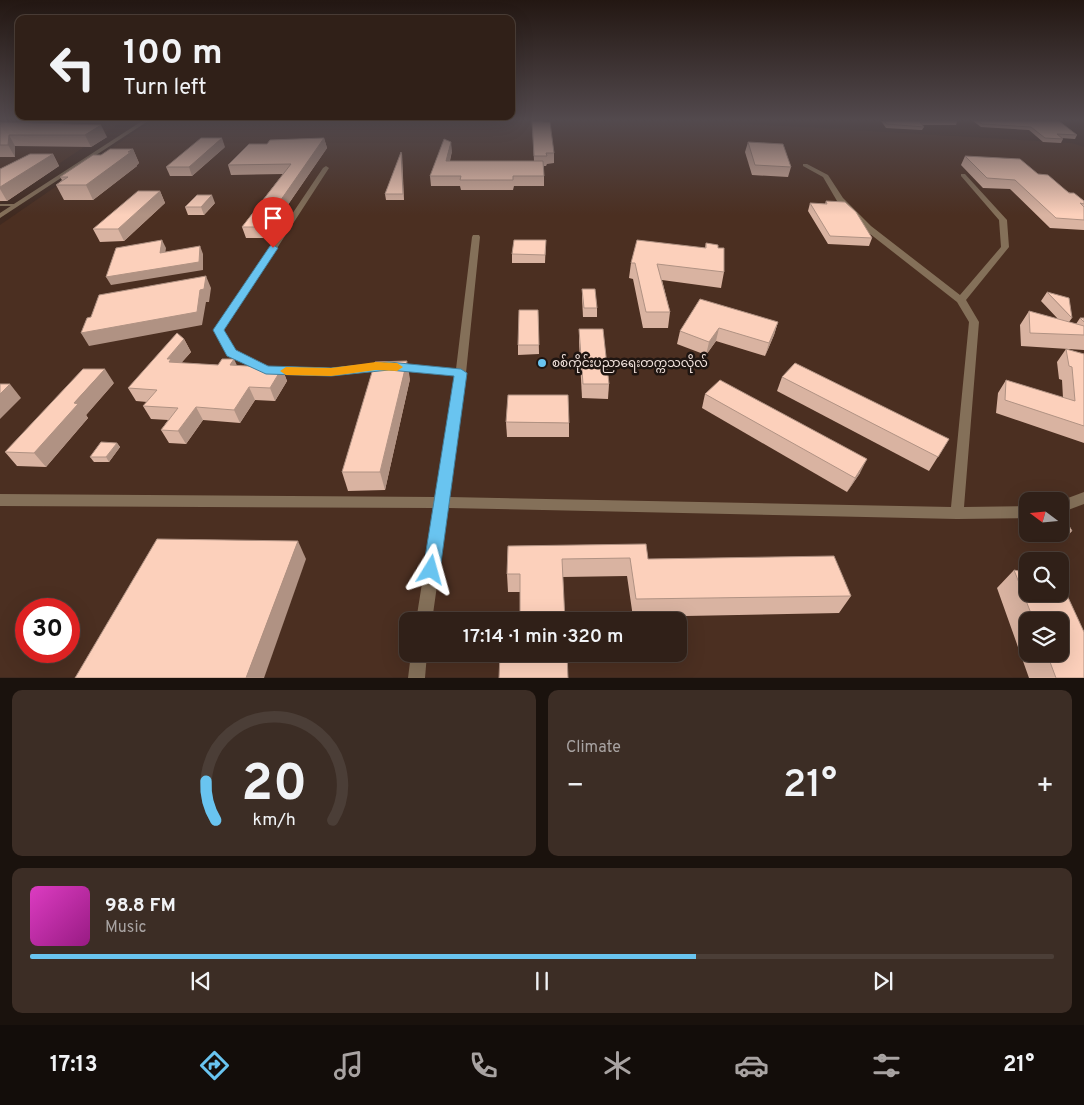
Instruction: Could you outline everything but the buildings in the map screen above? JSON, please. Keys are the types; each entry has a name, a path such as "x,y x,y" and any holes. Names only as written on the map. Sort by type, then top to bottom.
{"street":[{"path":"0,216 96,153"},
{"path":"805,165 826,176 840,199 868,228 961,300 974,322 957,513"},
{"path":"326,168 219,330 232,353 266,370 331,372 389,366 461,373"},
{"path":"961,300 1005,246 1003,220 963,175"},
{"path":"425,612 461,373 476,237"},
{"path":"1069,504 1084,498"},
{"path":"0,500 539,503 957,513 1019,512"},
{"path":"416,678 418,662"}],"lane":[{"path":"0,205 16,205"}],"shaded area":[{"path":"0,153 76,153 0,203"},
{"name":"စစ်ကိုင်းပညာရေးတက္ကသလိုလ်","path":"105,153 1084,153 1084,677 0,677 0,225"}],"slow traffic":[{"path":"286,371 331,372 376,366 397,367"}],"place":[{"name":"စစ်ကိုင်းပညာရေးတက္ကသလိုလ်","path":"542,363"}],"route":[{"path":"273,248 219,330 232,353 266,370 331,372 389,366 461,373 431,570"}]}
